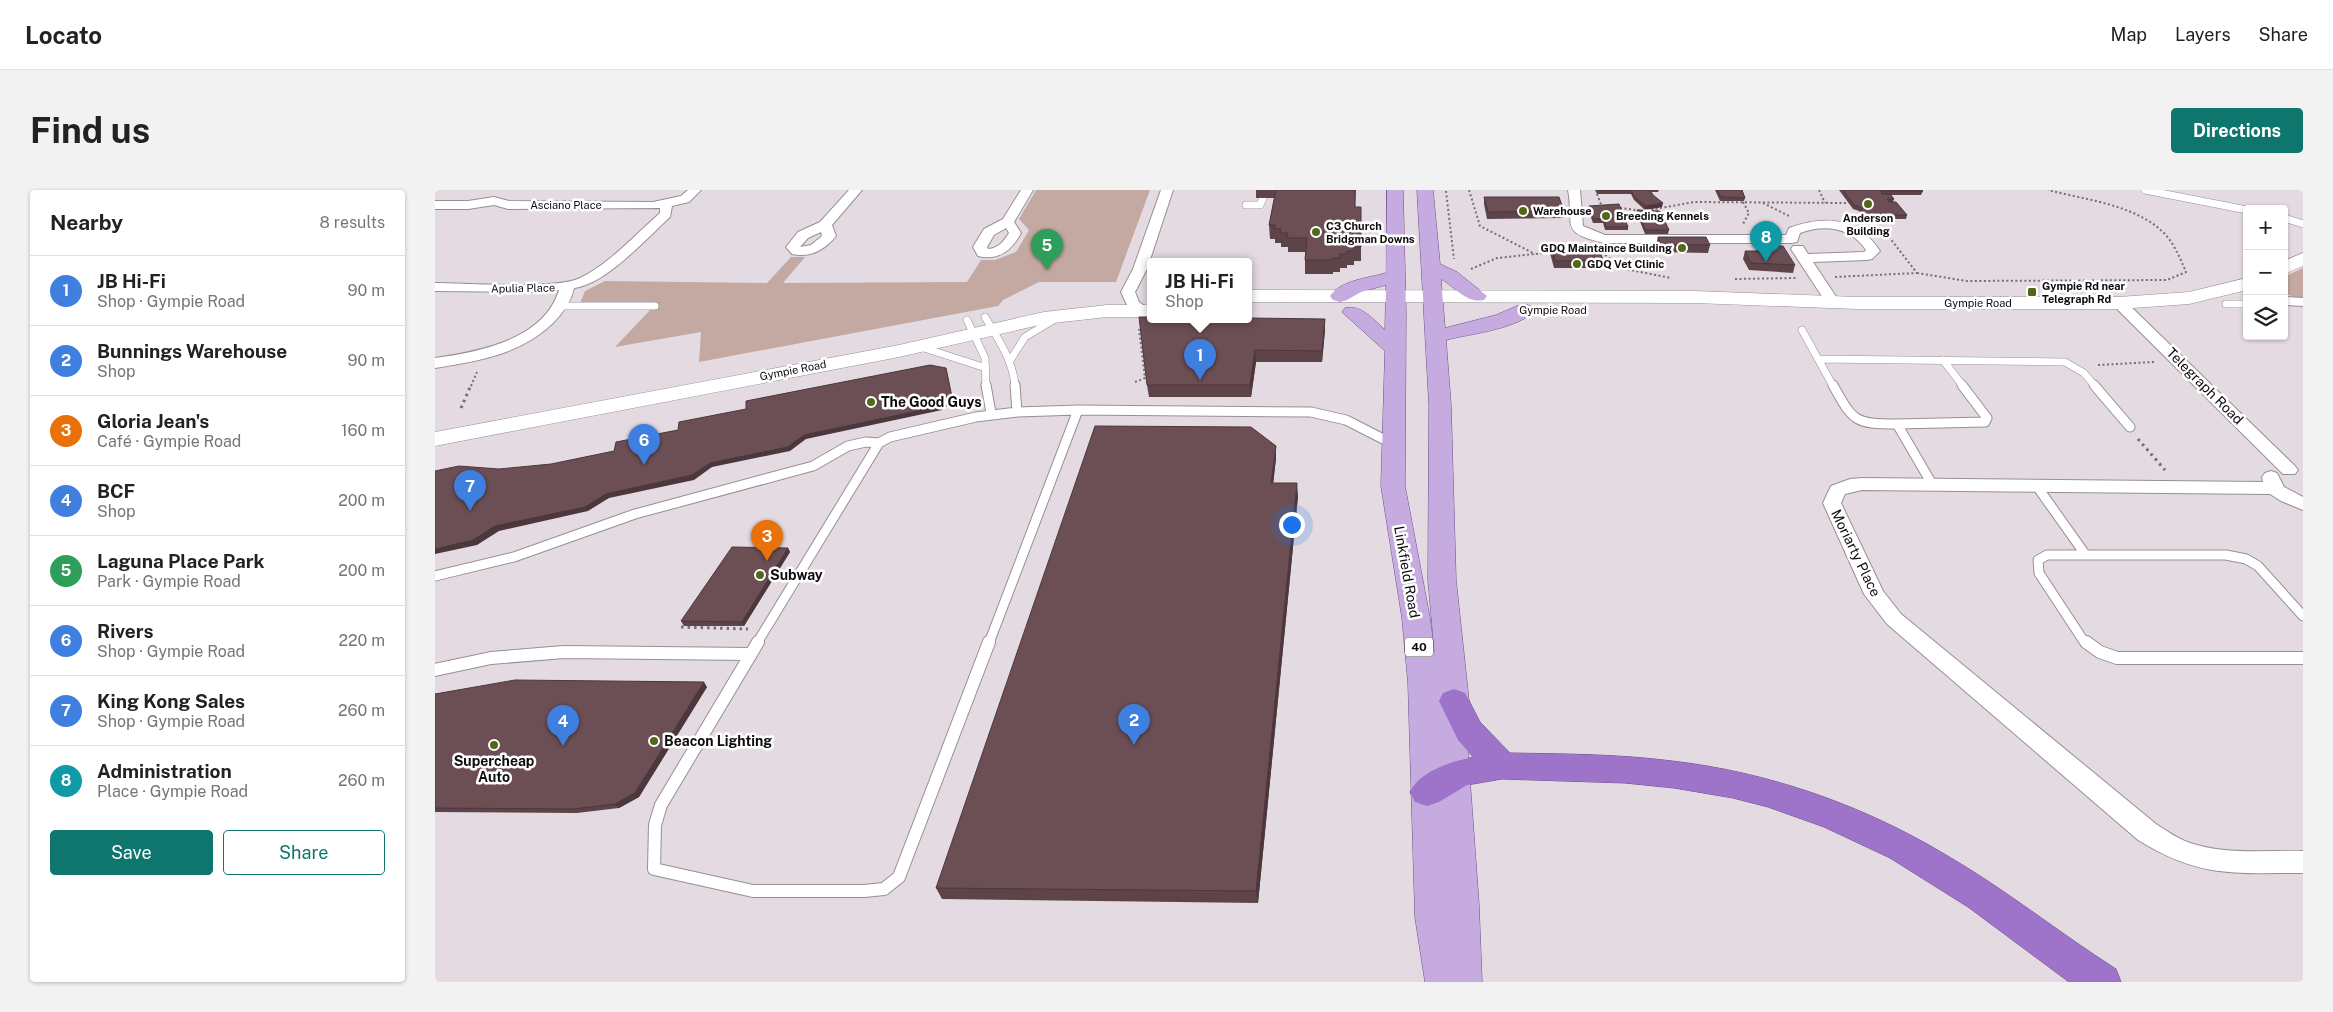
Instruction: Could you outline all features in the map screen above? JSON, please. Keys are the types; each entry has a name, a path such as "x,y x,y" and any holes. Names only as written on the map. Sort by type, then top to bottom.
{"highway":[{"path":"1454,701 1469,731 1502,766"},
{"path":"1440,784 1488,767 1502,766 1635,771 1699,778 1764,792 1839,818 1902,848 1963,883 2102,982"}],"main road":[{"name":"Linkfield Road","path":"1395,190 1396,304 1393,444 1395,504 1416,618 1421,664 1461,905 1463,982"},
{"name":"Linkfield Road","path":"1425,190 1440,405 1442,580 1454,701 1451,739 1440,784 1433,917 1444,982"},
{"path":"2288,266 2303,258"},
{"path":"1430,267 1450,276 1477,296"},
{"path":"1395,349 1346,304 1354,288 1396,276"},
{"name":"Gympie Road","path":"1433,315 1477,296 1694,297 1857,303 2119,303 2189,298 2243,285"},
{"name":"Gympie Road","path":"1252,296 1346,304"},
{"name":"Gympie Road","path":"435,439 921,347 980,325 1061,316 1143,299"},
{"name":"Gympie Road","path":"435,423 980,325 1081,300 1143,299"},
{"name":"Gympie Road","path":"1252,311 1346,304 1396,304 1433,315 1449,332 1509,318 1523,310 1771,310 1817,308 1857,303"}],"street":[{"path":"494,201 509,190"},
{"name":"Asciano Place","path":"435,205 468,205 494,201 507,205 653,206 685,199 695,190"},
{"path":"825,224 856,190"},
{"path":"1008,222 1027,190"},
{"path":"1152,258 1167,190"},
{"path":"1574,190 1579,203 1574,220 1576,227 1583,232 1604,239 1791,238"},
{"name":"Apulia Place","path":"435,288 547,288 581,283 598,274 666,214 665,204"},
{"path":"1791,238 1794,231 1804,226 1819,224 1836,225 1862,234 1873,251 1867,256 1804,258"},
{"path":"1791,238 1832,301"},
{"path":"1143,299 1147,281"},
{"path":"435,363 483,355 517,344 540,328 561,306 567,286"},
{"path":"2288,301 2303,302"},
{"name":"Telegraph Road","path":"2119,303 2296,472"},
{"path":"2296,472 2280,471 2271,477 2275,488 2292,500 2303,504"},
{"name":"Moriarty Place","path":"2275,488 1932,484 1850,485 1837,490 1833,496 1833,508 1874,594 1894,619 2136,822 2166,844 2186,853 2222,861 2303,862"}],"lane":[{"path":"2145,190 2243,209"},
{"path":"1246,205 1260,205 1264,193"},
{"path":"2288,219 2303,224"},
{"path":"2226,304 2243,304"},
{"path":"561,306 655,306"},
{"path":"1009,362 1025,338 1061,316"},
{"path":"980,325 1009,362 1014,376 1017,412"},
{"path":"980,325 986,368 986,389 991,414"},
{"path":"1802,330 1849,414 1858,421 1870,424 1985,422 1987,418 1943,360"},
{"path":"921,347 986,368"},
{"path":"1818,358 2053,360 2075,366 2084,373 2131,427"},
{"path":"1078,410 899,878 883,889 864,891 753,891 654,870 655,825 661,805 851,486 879,443 890,437 991,414 1078,410 1311,412 1346,420 1393,444"},
{"path":"1897,424 1932,484"},
{"path":"435,576 514,557 635,514 813,466 848,446 866,442 879,443"},
{"path":"2036,485 2085,554"},
{"path":"2303,616 2258,566 2246,559 2226,554 2047,555 2038,560 2039,573 2083,640 2100,652 2117,658 2303,658"},
{"path":"435,670 491,658 564,652 751,654"}],"path":[{"path":"1446,190 1454,263"},
{"path":"1469,190 1480,226 1535,254"},
{"path":"1819,190 1825,203"},
{"path":"1731,279 1817,278 1917,273 1967,281 2167,280 2186,272 2180,252 2165,233 2135,213 2049,190"},
{"path":"1597,194 1601,207 1610,207"},
{"path":"1741,226 1747,220 1749,214 1743,196"},
{"path":"1619,207 1621,210 1645,210 1694,202 1848,203"},
{"path":"1876,232 1881,231 1889,237 1917,273"},
{"path":"1470,269 1497,258 1555,252"},
{"path":"1601,252 1625,269 1673,278"},
{"path":"1606,260 1612,260"},
{"path":"1135,382 1145,378 1143,299"},
{"path":"461,408 483,355"},
{"path":"2075,366 2159,362"},
{"path":"2131,427 2178,486"},
{"path":"686,620 681,627 748,628 743,636"}],"shaded area":[{"path":"1036,190 1150,190 1116,282 1039,282 1003,300 998,306 699,362 701,332 615,347 651,309 578,308 585,291 605,281 767,283 791,257 805,257 783,283 967,282 981,260 995,260 1016,252 1029,230 1019,219"},
{"path":"2303,268 2303,297 2288,295 2288,275"}],"building":[{"name":"C3 Church Bridgman Downs","path":"1276,190 1355,190 1355,207 1361,207 1361,247 1354,247 1353,251 1347,251 1347,254 1340,254 1340,258 1333,258 1333,260 1305,260 1307,238 1287,238 1288,233 1280,233 1281,229 1274,229 1275,225 1269,225"},
{"path":"1631,190 1650,190 1663,203 1646,206 1634,197"},
{"path":"1717,190 1742,190 1745,198 1721,197"},
{"name":"Anderson Building","path":"1843,190 1923,191 1881,191 1882,194 1890,194 1894,199 1887,199 1889,202 1896,202 1907,215 1866,215 1860,207 1854,205"},
{"path":"1484,197 1559,197 1564,211 1488,212"},
{"name":"Breeding Kennels","path":"1619,204 1628,227 1606,227 1604,219 1593,219 1589,206"},
{"path":"1637,210 1660,211 1669,230 1645,230"},
{"path":"1658,237 1706,237 1710,245 1661,245"},
{"path":"1757,245 1783,246 1795,265 1751,263 1745,251 1761,251"},
{"path":"1551,246 1598,246 1603,260 1555,261"},
{"path":"1139,317 1147,317 1147,323 1252,323 1252,318 1325,319 1322,351 1255,350 1250,385 1147,385"},
{"path":"930,365 946,368 952,397 941,406 804,435 788,447 710,463 692,475 606,494 585,507 495,526 473,540 435,549 435,471 459,466 499,469 551,464 614,451 616,442 678,430 679,422 746,409 746,401"},
{"path":"1095,426 1251,427 1276,446 1271,483 1297,483 1256,891 936,888"},
{"path":"732,547 788,548 742,622 681,621"},
{"path":"515,680 704,682 635,793 615,804 573,809 435,808 435,694"}],"place":[{"name":"Anderson Building","path":"1868,204"},
{"name":"Warehouse","path":"1523,211"},
{"name":"Breeding Kennels","path":"1606,216"},
{"name":"C3 Church Bridgman Downs","path":"1316,232"},
{"name":"GDQ Maintaince Building","path":"1682,248"},
{"name":"Administration","path":"1766,262"},
{"name":"GDQ Vet Clinic","path":"1577,264"},
{"name":"Laguna Place Park","path":"1047,270"},
{"name":"Gympie Rd near Telegraph Rd","path":"2032,292"},
{"name":"JB Hi-Fi","path":"1200,380"},
{"name":"The Good Guys","path":"871,402"},
{"name":"Rivers","path":"644,465"},
{"name":"King Kong Sales","path":"470,511"},
{"name":"Gloria Jean's","path":"767,561"},
{"name":"Subway","path":"760,575"},
{"name":"Beacon Lighting","path":"654,741"},
{"name":"Supercheap Auto","path":"494,745"},
{"name":"Bunnings Warehouse","path":"1134,745"},
{"name":"BCF","path":"563,746"}]}
